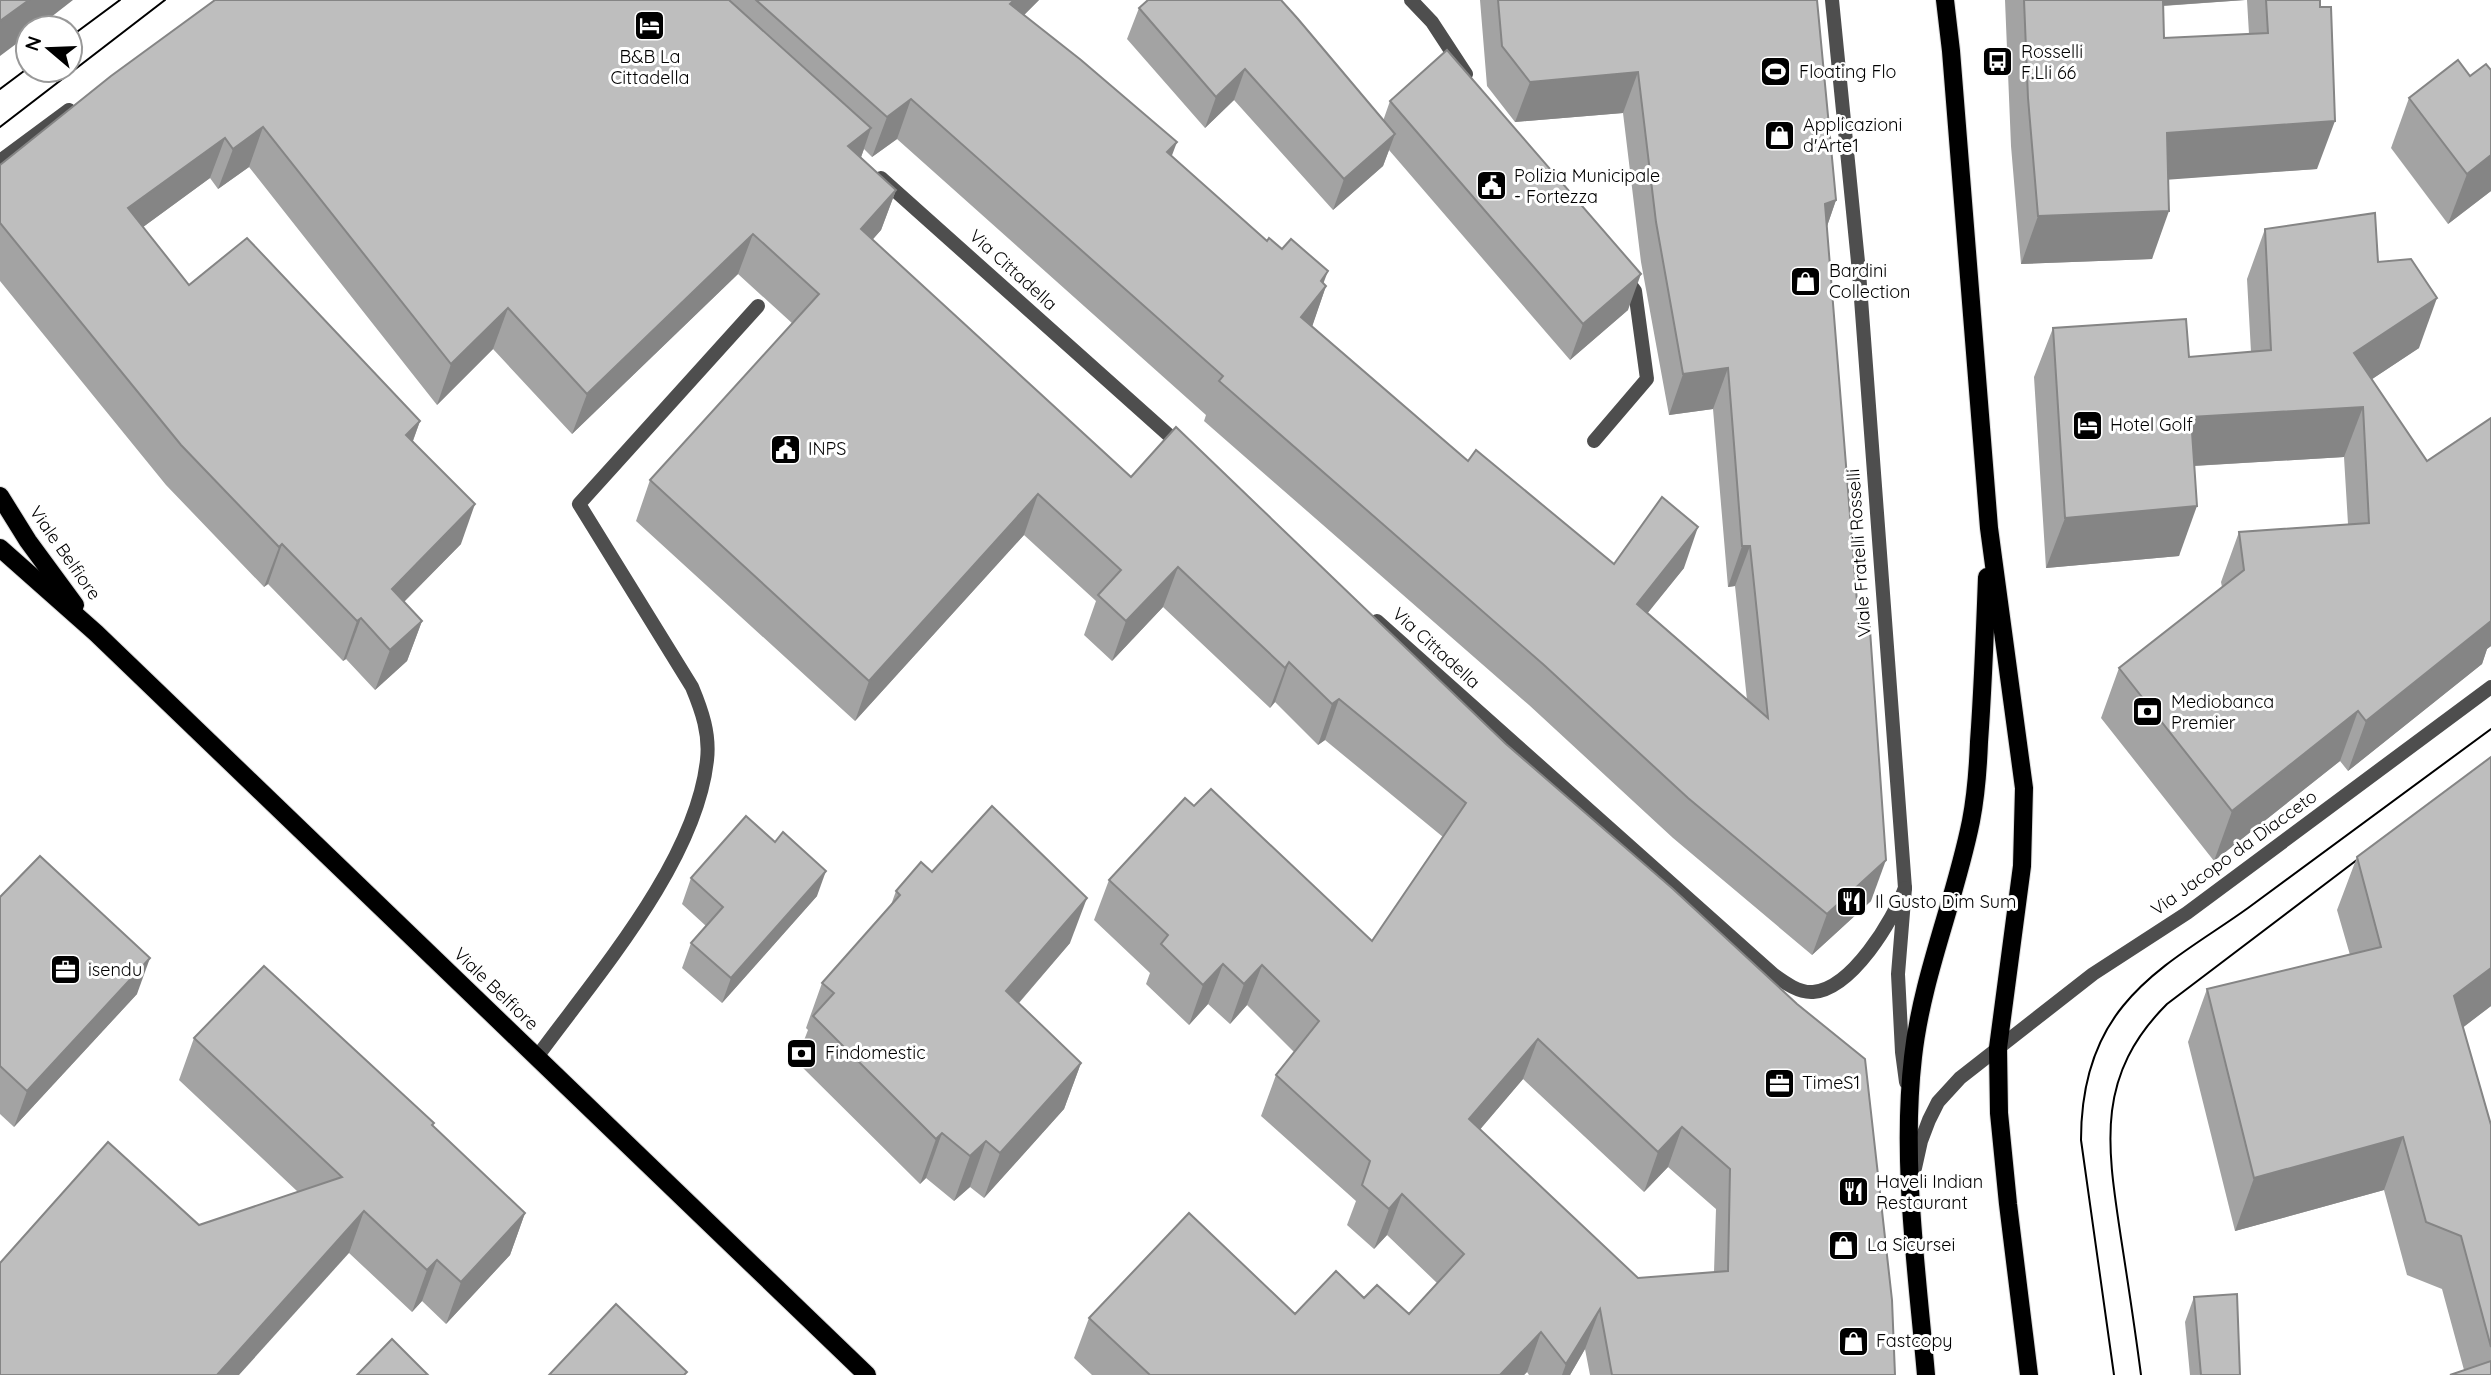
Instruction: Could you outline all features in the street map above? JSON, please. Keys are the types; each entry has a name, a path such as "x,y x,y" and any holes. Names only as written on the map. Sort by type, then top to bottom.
{"main road":[{"path":"1945,0 1989,528 2021,760 2025,814 2022,866 1998,1048 1999,1113 2029,1375"},
{"name":"Viale Belfiore","path":"0,496 28,541 96,633"},
{"name":"Viale Fratelli Rosselli","path":"1926,1375 1912,1208 1909,1104 1922,1001 1959,876 1973,809 1982,702 1989,528"},
{"name":"Viale Belfiore","path":"0,548 96,633 867,1375"}],"street":[{"path":"1411,0 1432,22 1476,87"},
{"name":"Viale Fratelli Rosselli","path":"1832,0 1859,272 1906,888 1899,974 1902,1052 1909,1104"},
{"path":"0,161 77,105"},
{"name":"Via Cittadella","path":"869,167 1191,455"},
{"path":"1594,441 1647,379 1636,291 1610,259"},
{"path":"537,1057 664,880 683,841 698,800 707,760 707,736 703,715 692,687 579,504 758,306"},
{"name":"Via Cittadella","path":"1368,613 1788,985 1813,992 1831,987 1842,979 1865,957 1891,921 1906,888"},
{"name":"Via Jacopo da Diacceto","path":"1998,1048 2093,974 2188,913 2491,687"},
{"name":"Viale Fratelli Rosselli","path":"1912,1208 1918,1151 1934,1110 1960,1078 1998,1048"}],"building":[{"path":"0,0 29,0 0,21"},
{"path":"215,0 729,0 871,128 848,146 896,190 861,229 1131,477 1176,427 1506,744 1673,889 1797,1004 1865,1059 1892,1300 1895,1375 1612,1375 1600,1309 1566,1364 1541,1332 1500,1375 1150,1375 1089,1318 1189,1213 1295,1314 1336,1271 1364,1298 1377,1285 1409,1314 1464,1254 1402,1194 1389,1209 1362,1185 1370,1161 1276,1075 1319,1021 1262,965 1244,984 1223,964 1203,985 1161,944 1168,935 1109,880 1185,798 1194,806 1211,789 1372,941 1466,803 1339,699 1332,704 1289,662 1285,668 1178,567 1126,621 1098,595 1121,570 1038,494 869,681 650,480 819,294 753,234 587,394 508,308 451,364 263,127 233,149 225,138 128,208 189,285 247,238 420,421 406,435 475,504 392,589 422,621 390,650 361,618 357,621 282,544 279,547 181,445 0,223 0,165 111,76","holes":["1538,1039 1658,1152 1682,1127 1730,1169 1728,1271 1638,1278 1469,1119"]},
{"path":"756,0 1014,0 1010,4 1177,142 1167,152 1267,241 1269,238 1282,249 1291,239 1328,271 1321,281 1326,286 1301,317 1468,461 1476,450 1614,564 1662,497 1698,527 1637,604 1768,718 1750,546 1742,546 1728,368 1683,374 1656,222 1638,72 1530,82 1502,46 1498,0 1817,0 1836,200 1825,204 1857,602 1868,601 1886,860 1827,914 1688,798 1544,665 1219,381 1223,376 911,99 887,117"},
{"path":"1148,0 1281,0 1395,134 1344,179 1245,69 1216,97 1139,8"},
{"path":"2024,0 2163,0 2164,38 2268,33 2266,0 2320,0 2320,7 2331,7 2335,121 2167,133 2169,211 2038,216 2028,98"},
{"path":"1447,50 1641,274 1583,324 1390,101"},
{"path":"2458,60 2470,76 2486,64 2491,70 2491,155 2467,174 2409,98"},
{"path":"2375,213 2378,262 2411,259 2437,298 2354,353 2427,461 2491,418 2491,621 2366,721 2358,711 2232,811 2119,668 2244,570 2239,532 2369,523 2363,407 2191,417 2197,506 2065,518 2053,328 2186,319 2189,357 2271,350 2265,229"},
{"path":"2491,757 2491,968 2454,996 2491,1125 2491,1347 2461,1236 2426,1222 2403,1137 2254,1178 2207,989 2381,947 2357,857"},
{"path":"992,806 1087,898 1006,991 1081,1063 1000,1153 986,1141 970,1156 942,1133 936,1139 813,1016 834,993 822,983 900,895 896,891 921,862 932,872"},
{"path":"746,816 775,842 783,832 826,871 731,978 691,943 723,907 691,878"},
{"path":"40,856 150,958 27,1091 0,1066 0,897"},
{"path":"264,966 434,1123 432,1125 525,1213 461,1282 437,1260 427,1270 364,1211 217,1375 0,1375 0,1263 108,1142 199,1225 342,1177 194,1038"},
{"path":"2237,1294 2240,1375 2201,1375 2194,1297"},
{"path":"616,1304 687,1372 684,1375 549,1375"},
{"path":"392,1339 428,1375 357,1375"},
{"path":"2491,1361 2491,1375 2450,1375"}],"tram line":[{"path":"84,27 120,0"},
{"path":"0,127 165,0"},
{"path":"0,89 14,78"},
{"path":"2114,1375 2081,1140 2086,1087 2103,1036 2136,991 2166,965 2491,729"},
{"path":"2141,1375 2116,1204 2110,1142 2117,1085 2127,1058 2144,1031 2167,1004 2370,850"}],"place":[{"name":"B&B La Cittadella","path":"650,26"},
{"name":"Rosselli F.Lli 66","path":"1998,62"},
{"name":"Floating Flo","path":"1776,72"},
{"name":"Applicazioni d'Arte1","path":"1780,135"},
{"name":"Polizia Municipale - Fortezza","path":"1491,186"},
{"name":"Bardini Collection","path":"1806,281"},
{"name":"Hotel Golf","path":"2087,425"},
{"name":"INPS","path":"785,449"},
{"name":"Mediobanca Premier","path":"2148,712"},
{"name":"Il Gusto Dim Sum","path":"1852,902"},
{"name":"isendu","path":"65,970"},
{"name":"Findomestic","path":"802,1053"},
{"name":"TimeS1","path":"1779,1083"},
{"name":"Haveli Indian Restaurant","path":"1853,1192"},
{"name":"La Sicursei","path":"1844,1245"},
{"name":"Fastcopy","path":"1853,1341"}]}
